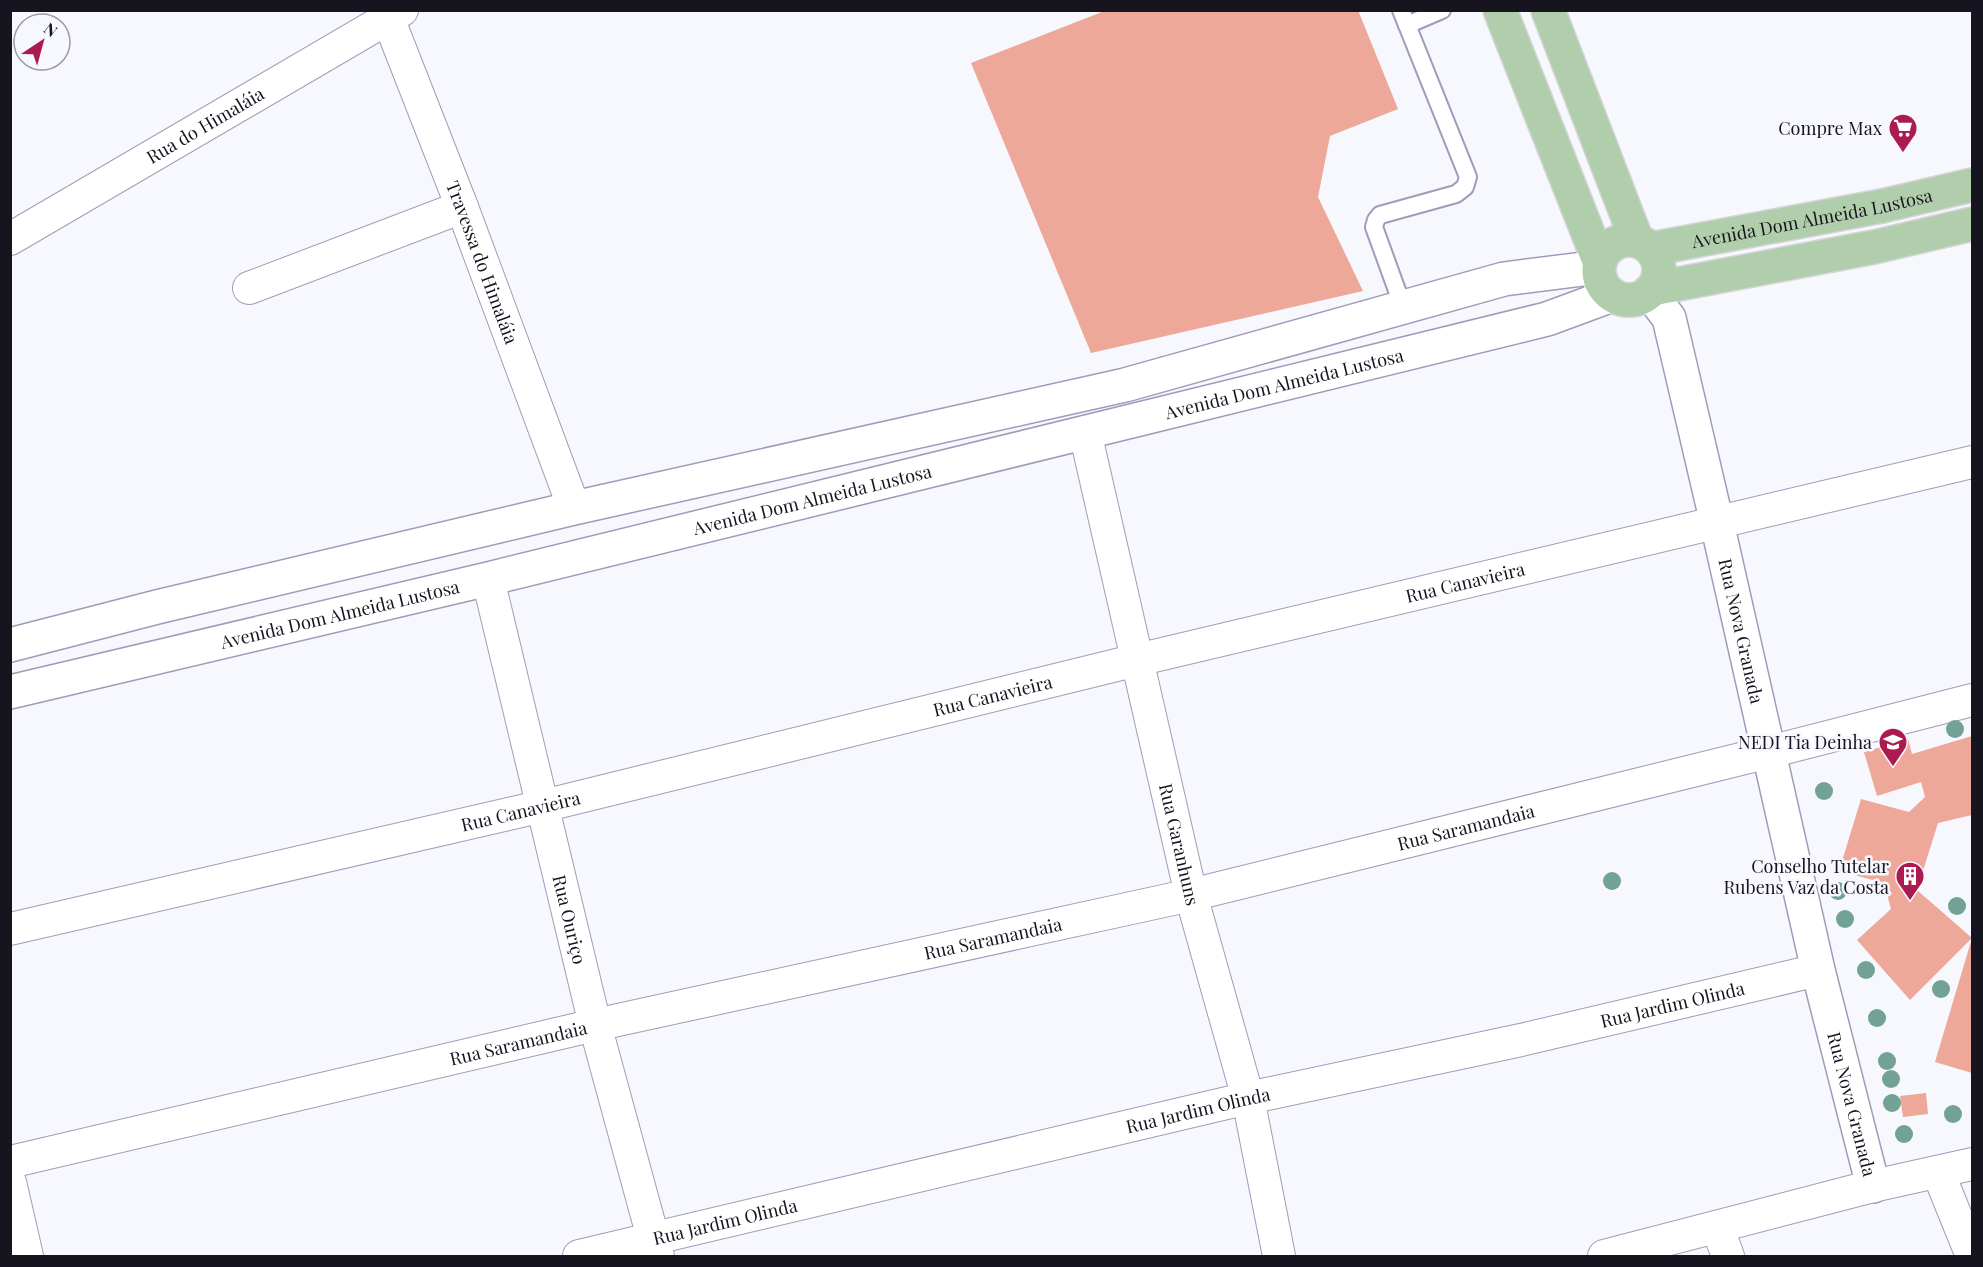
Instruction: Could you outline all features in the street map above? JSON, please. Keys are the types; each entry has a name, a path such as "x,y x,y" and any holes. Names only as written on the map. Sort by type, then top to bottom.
{"main road":[{"path":"1500,10 1603,274 1624,300 1644,296 1657,283 1659,270 1657,259 1644,245 1548,10"},
{"name":"Avenida Dom Almeida Lustosa","path":"1644,245 1882,206 1972,184"},
{"name":"Avenida Dom Almeida Lustosa","path":"1650,291 1874,247 1972,224"},
{"path":"1603,274 1605,251 1614,243 1625,240 1644,245"}],"street":[{"name":"Travessa do Himaláia","path":"395,14 462,207 574,508"},
{"name":"Rua do Himaláia","path":"10,239 395,14"},
{"path":"249,288 462,207"},
{"name":"Avenida Dom Almeida Lustosa","path":"17,643 157,607 574,508 1125,385 1504,279 1603,274"},
{"name":"Avenida Dom Almeida Lustosa","path":"22,689 488,579 1547,319 1603,274"},
{"name":"Rua Nova Granada","path":"1650,291 1669,318 1818,970 1873,1186"},
{"name":"Rua Garanhuns","path":"1085,432 1191,895 1248,1098 1279,1257"},
{"name":"Rua Canavieira","path":"10,929 543,806 1137,660 1972,462"},
{"name":"Rua Ouriço","path":"488,579 595,1025 656,1247"},
{"path":"17,643 22,689"},
{"name":"Rua Saramandaia","path":"10,1162 595,1025 1191,895 1972,700"},
{"name":"Rua Jardim Olinda","path":"579,1257 656,1247 1248,1098 1509,1042 1818,970"},
{"path":"1604,1257 1873,1186 1972,1164"},
{"path":"1938,1172 1972,1256"},
{"path":"10,1182 27,1257"},
{"path":"1717,1227 1728,1257"}],"lane":[{"path":"1403,307 1374,227 1376,220 1380,215 1456,195 1465,187 1468,177 1404,18 1442,10"}],"building":[{"path":"1107,10 1358,10 1398,109 1330,136 1318,197 1363,291 1091,353 971,63"},
{"name":"Conselho Tutelar Rubens Vaz da Costa","path":"1972,736 1972,815 1938,823 1917,890 1972,938 1910,1000 1857,940 1891,909 1884,883 1839,871 1861,799 1909,812 1925,797 1921,782 1877,796 1864,752 1908,739 1912,754"},
{"path":"1972,938 1972,1073 1935,1062"},
{"path":"1926,1093 1928,1114 1903,1117 1900,1096"}],"place":[{"name":"Compre Max","path":"1903,154"},
{"name":"NEDI Tia Deinha","path":"1893,768"},
{"name":"Conselho Tutelar Rubens Vaz da Costa","path":"1910,902"}]}
